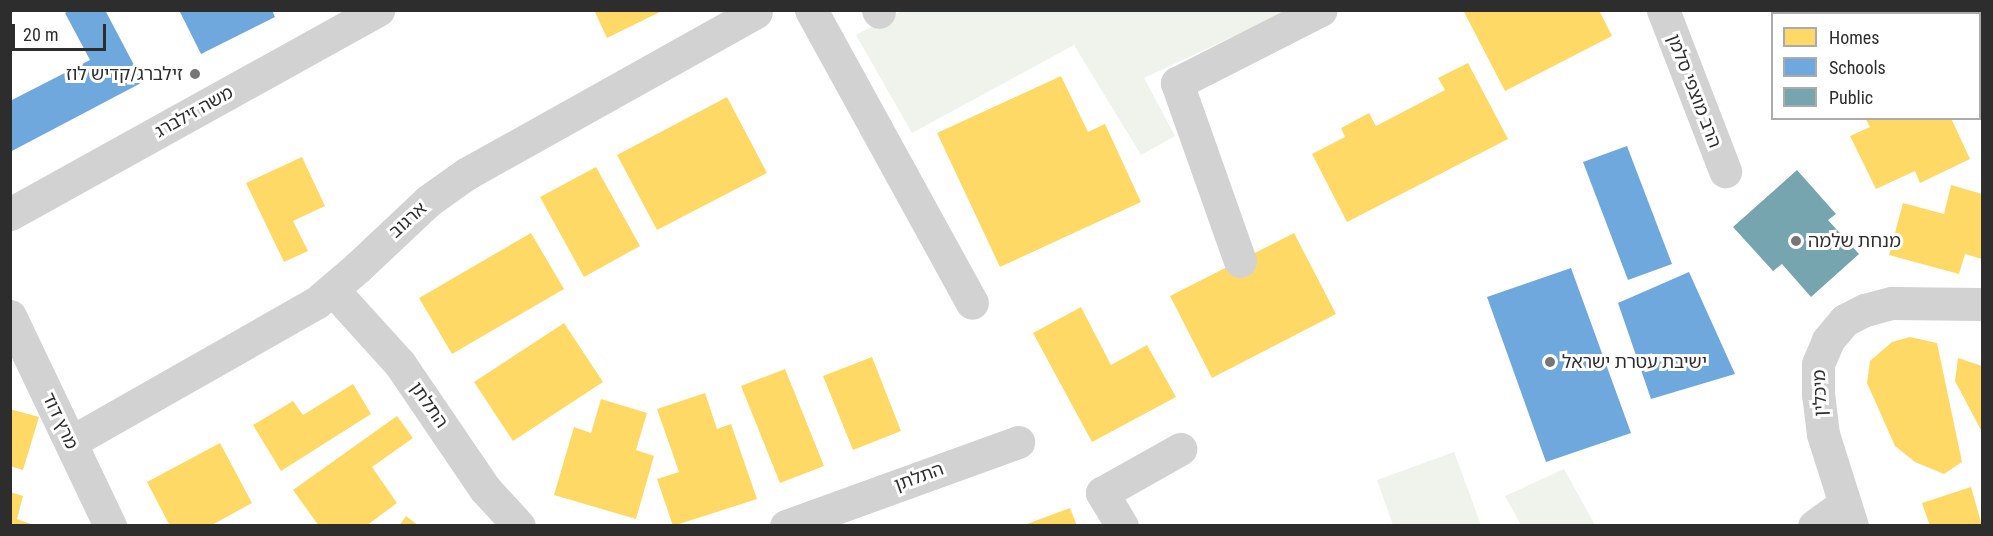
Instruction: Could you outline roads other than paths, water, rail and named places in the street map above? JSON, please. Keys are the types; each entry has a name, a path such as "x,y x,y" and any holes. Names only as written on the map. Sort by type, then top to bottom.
{"street":[{"name":"משה זילברג","path":"10,214 378,10"},
{"path":"811,10 972,303"},
{"path":"1240,261 1177,84 1321,10"},
{"name":"הרב מוצפי סלמן","path":"1663,10 1725,171"},
{"name":"ארגוב","path":"70,442 263,335 333,290 428,201 466,174 756,12"},
{"name":"התלתן","path":"333,290 399,364 485,489 519,525"},
{"name":"מיכלין","path":"1848,515 1823,434 1818,395 1818,364 1828,340 1845,320 1865,310 1893,303 1983,304"},
{"name":"מרץ דוד","path":"10,316 110,525"},
{"name":"התלתן","path":"786,525 1018,442"},
{"path":"1122,525 1102,493 1180,449"},
{"path":"1814,525 1848,515"}],"place":[{"name":"זילברג/קדיש לוז","path":"195,74"},
{"name":"מנחת שלמה","path":"1796,241"},
{"name":"ישיבת עטרת ישראל","path":"1550,362"}]}
